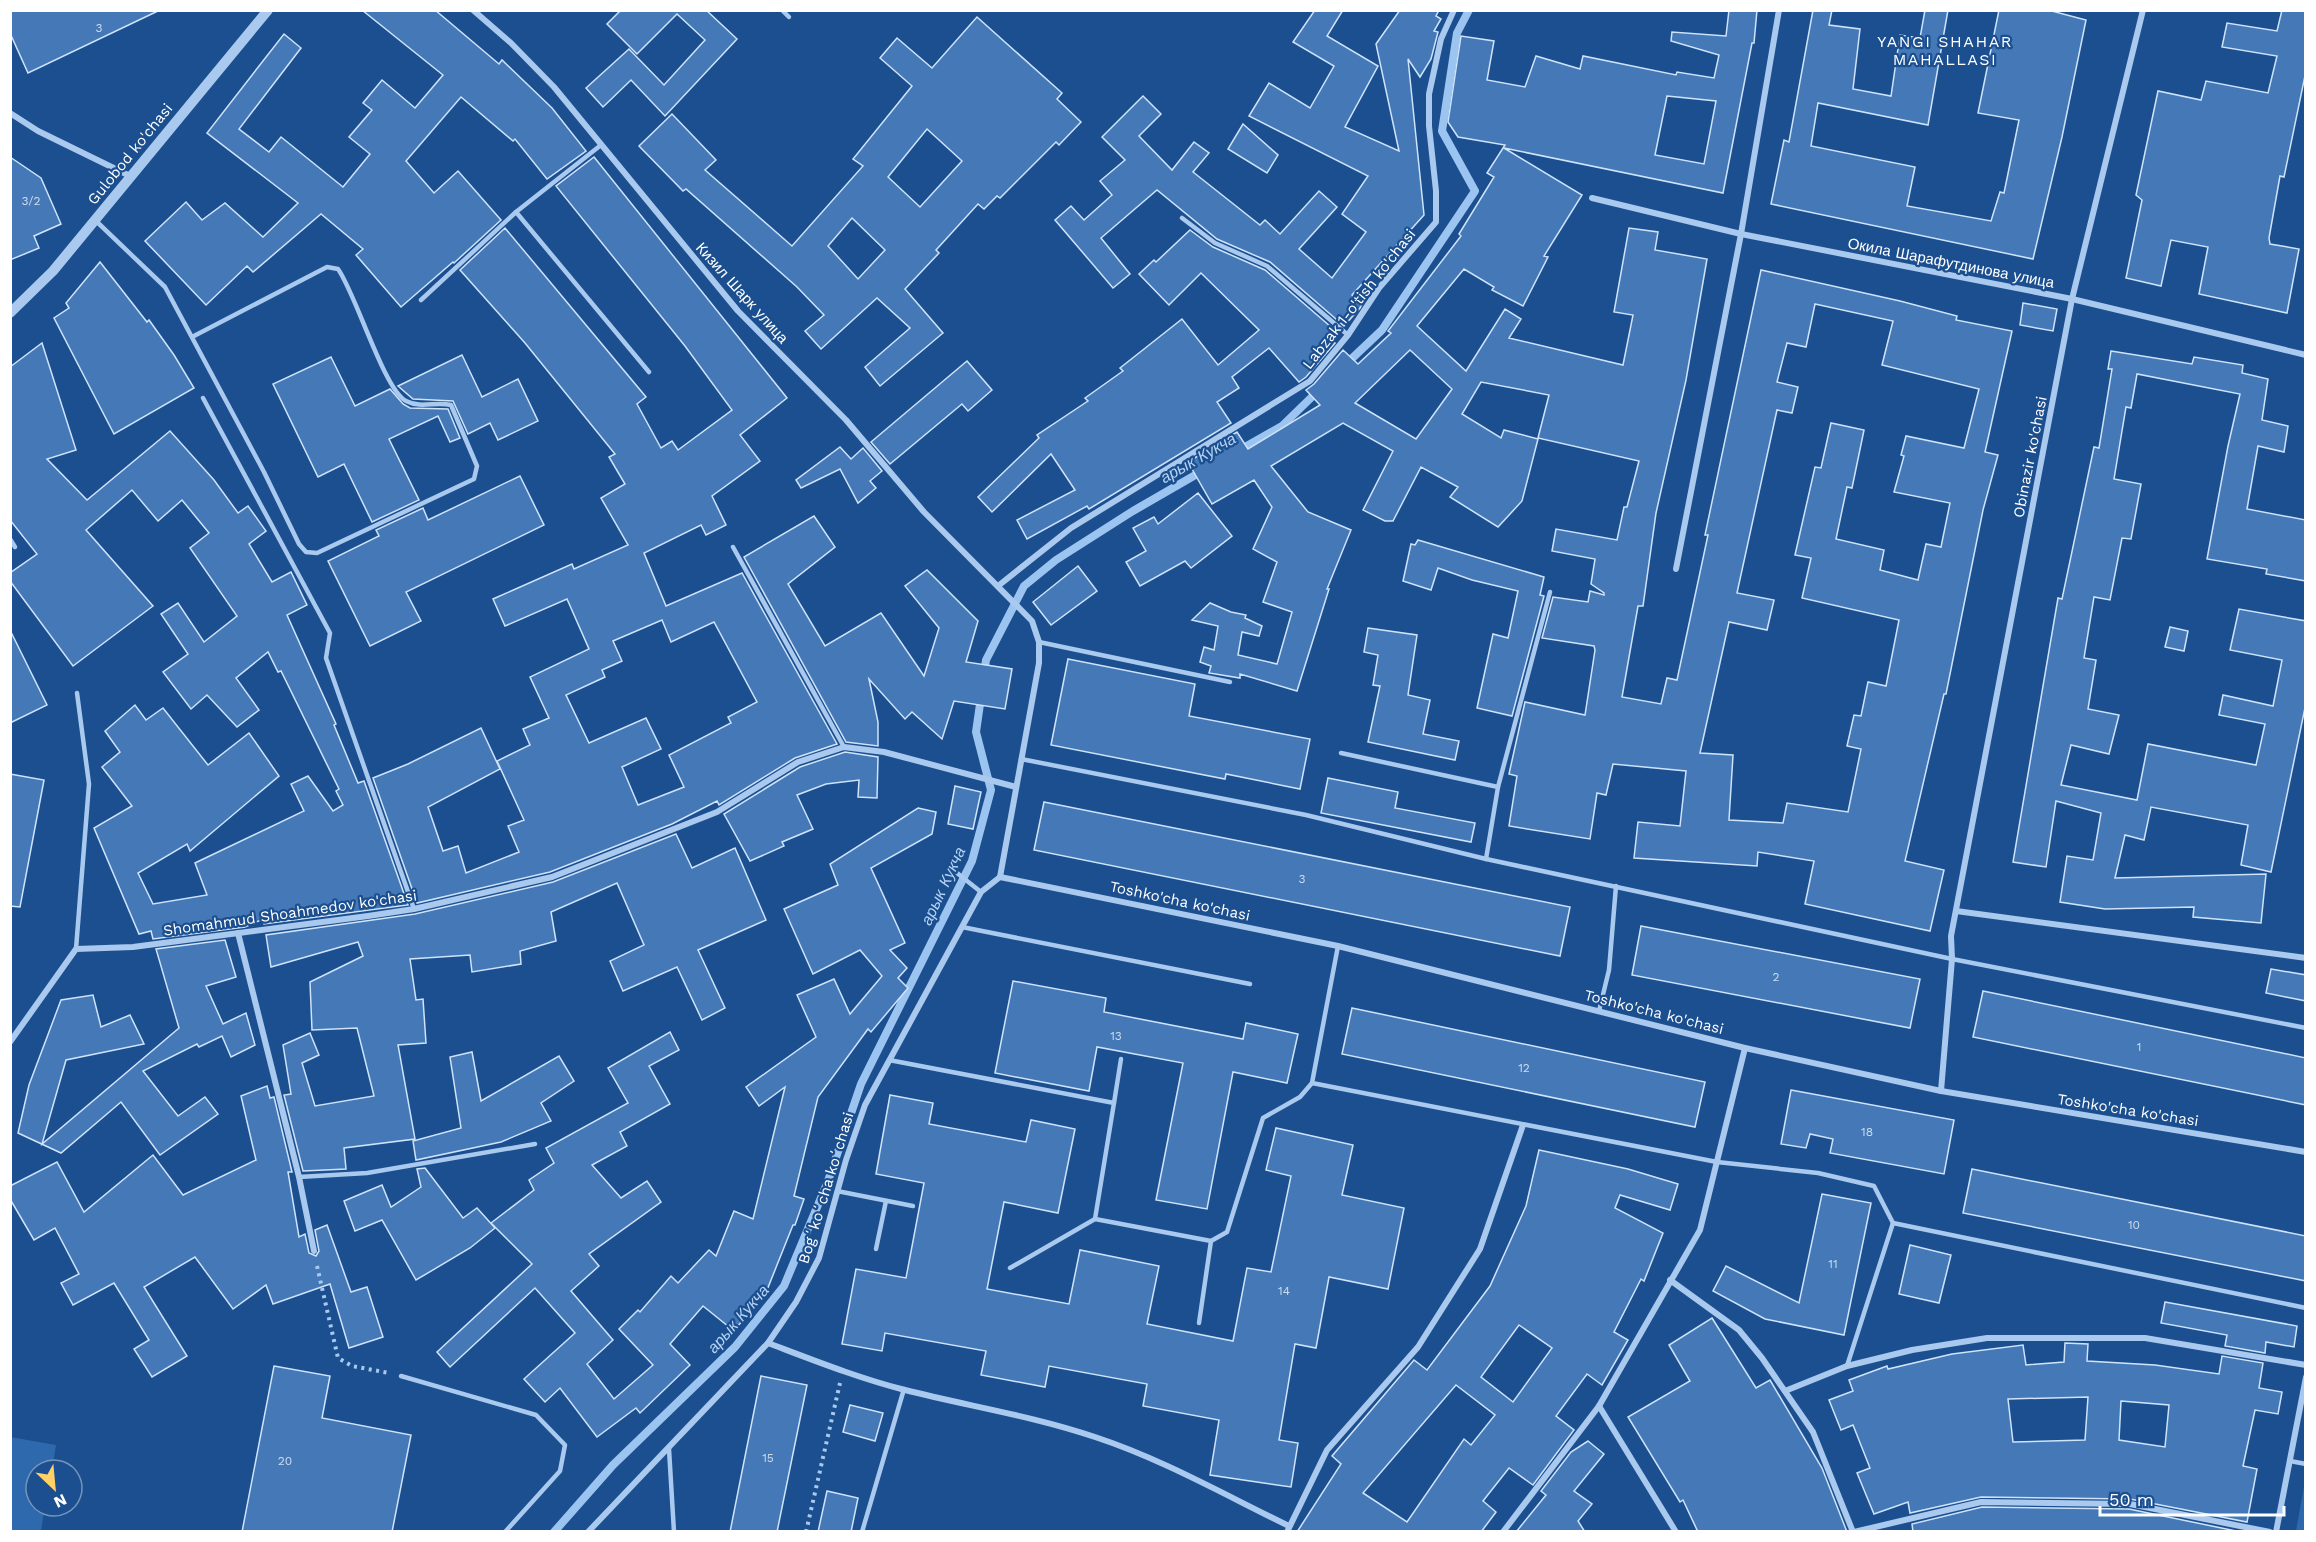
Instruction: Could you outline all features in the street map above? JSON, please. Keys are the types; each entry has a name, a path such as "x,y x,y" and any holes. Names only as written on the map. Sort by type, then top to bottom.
{"street":[{"name":"Gulobod ko'chasi","path":"10,313 53,271 268,10"},
{"name":"Кизил Шарк улица","path":"473,10 511,42 554,87 738,311 846,420 924,512 1032,621 1039,642"},
{"name":"Labzak 1-o'tish ko'chasi","path":"999,586 1071,528 1310,381 1348,335 1379,288 1436,222 1429,94 1441,39 1454,10"},
{"path":"1676,569 1741,234 1779,10"},
{"name":"Obinazir ko'chasi","path":"1941,1092 1952,958 1951,936 2072,299 2143,10"},
{"path":"10,113 38,131 130,176"},
{"name":"Окила Шарафутдинова улица","path":"1592,198 1741,234 2072,299 2306,355"},
{"path":"1000,876 1039,663 1039,642"},
{"name":"Shomahmud Shoahmedov ko'chasi","path":"76,949 133,947 414,909 552,877 717,812 798,762 844,747 884,752 1016,786"},
{"name":"Bogʻkoʻcha koʻchasi","path":"588,1532 768,1343 796,1302 814,1270 865,1105 888,1059 981,892 1000,876"},
{"name":"Toshko'cha ko'chasi","path":"1000,876 1338,946 1745,1048 1941,1092 2306,1152"},
{"path":"1956,911 2306,958"},
{"path":"238,933 299,1177 314,1251"},
{"path":"10,1042 76,949"},
{"path":"1503,1532 1599,1406 1700,1230 1745,1048"},
{"path":"768,1343 843,1371 904,1389 1053,1424 1096,1437 1137,1453 1288,1529 1327,1450 1418,1347 1480,1249 1523,1125"},
{"path":"1670,1280 1739,1330 1785,1391 1813,1432 1853,1532 1981,1502 2130,1504 2270,1532"},
{"path":"1785,1391 1847,1366 1912,1350 1987,1338 2145,1338 2306,1365"},
{"path":"2276,1532 2306,1377"},
{"path":"1599,1406 1676,1532"}],"lane":[{"path":"782,10 789,17"},
{"path":"421,300 516,212 601,145"},
{"path":"516,212 650,372"},
{"path":"1182,218 1215,243 1267,266 1348,335"},
{"path":"95,220 165,287 299,544 306,552 316,553 474,479 477,466 451,405 443,403 422,407 403,400 388,377 338,269 327,267 192,337"},
{"path":"203,398 330,633 326,658 414,909"},
{"path":"10,539 15,547"},
{"path":"734,547 844,747"},
{"path":"1485,860 1498,787 1550,592"},
{"path":"1039,642 1230,682"},
{"path":"76,949 89,784 77,693"},
{"path":"1341,753 1488,782 1498,787"},
{"path":"1022,759 1306,815 1485,860 1952,958 2306,1028"},
{"path":"952,869 981,892"},
{"path":"1599,1011 1609,970 1616,886"},
{"path":"962,927 1250,984"},
{"path":"1010,1268 1095,1220 1212,1241 1227,1232 1263,1118 1300,1097 1312,1083 1338,946"},
{"path":"888,1059 1114,1103"},
{"path":"1095,1220 1121,1059"},
{"path":"1312,1083 1717,1162 1818,1173 1874,1186 1893,1223 1847,1366"},
{"path":"299,1177 367,1173 535,1144"},
{"path":"837,1191 912,1206"},
{"path":"876,1249 886,1201"},
{"path":"1893,1223 2306,1308"},
{"path":"1198,1323 1212,1241"},
{"path":"401,1376 536,1415 565,1445 560,1471 505,1532"},
{"path":"862,1532 904,1389"},
{"path":"669,1449 674,1532"},
{"path":"2290,1461 2306,1464"}],"path":[{"path":"314,1251 338,1358 352,1366 401,1376"},
{"path":"806,1532 843,1371"}],"shaded area":[{"path":"10,1437 56,1445 54,1458 24,1458 24,1518 43,1518 41,1531 11,1531"},
{"path":"2305,1481 2305,1531 2296,1531"}],"building":[{"path":"10,10 160,10 28,73 10,33"},
{"path":"362,10 435,10 499,64 502,60 552,108 586,151 547,179 515,139 513,141 461,97 406,161 434,193 458,171 501,220 401,307 356,255 363,249 321,214 253,272 247,266 206,305 145,241 186,202 202,220 225,203 263,237 298,203 207,133 284,34 301,48 239,129 269,152 281,137 343,187 370,154 349,137 372,110 363,103 382,80 415,108 443,75"},
{"path":"621,10 706,10 737,39 665,116 631,80 603,107 586,88 629,49 664,85 705,40 677,14 637,54 607,24"},
{"path":"1315,10 1343,10 1327,36 1378,66 1345,127 1399,151 1376,44 1400,10 1439,10 1436,16 1441,19 1434,31 1438,32 1431,59 1420,77 1408,59 1424,215 1352,295 1362,304 1360,308 1344,326 1270,262 1217,239 1157,190 1101,238 1130,274 1113,288 1055,220 1071,206 1084,220 1112,195 1100,181 1125,160 1102,137 1143,96 1161,114 1139,136 1172,170 1194,142 1209,153 1193,172 1260,225 1265,220 1280,234 1319,191 1337,207 1299,249 1332,278 1366,232 1342,214 1368,176 1249,116 1269,83 1310,108 1334,66 1293,42"},
{"path":"1729,10 1757,10 1754,43 1752,43 1723,193 1504,148 1582,195 1544,256 1548,257 1523,306 1492,290 1494,287 1464,269 1417,326 1466,371 1505,309 1521,319 1509,338 1623,365 1633,315 1614,312 1629,228 1658,232 1655,250 1707,259 1686,380 1656,513 1643,606 1638,606 1622,697 1661,704 1667,678 1677,680 1761,270 1900,301 1957,316 1956,320 2012,331 1985,452 1998,455 1983,510 1946,694 1944,694 1905,861 1944,870 1930,931 1805,904 1814,861 1758,852 1757,866 1634,858 1638,822 1680,826 1686,771 1613,764 1606,795 1597,793 1590,839 1509,826 1517,776 1509,774 1525,702 1585,715 1594,646 1542,638 1553,597 1588,602 1590,591 1604,595 1591,584 1595,559 1552,551 1556,529 1617,540 1624,507 1627,507 1639,461 1538,438 1549,395 1481,382 1462,414 1501,438 1504,430 1538,439 1522,501 1498,527 1450,497 1458,487 1421,467 1393,521 1385,521 1363,510 1393,451 1343,423 1271,466 1308,512 1351,530 1327,589 1329,589 1297,691 1240,674 1240,678 1209,673 1211,666 1200,662 1204,647 1214,650 1218,626 1192,620 1210,603 1231,612 1246,615 1245,618 1262,626 1259,636 1242,632 1238,655 1277,664 1292,612 1263,602 1277,562 1253,549 1272,507 1254,480 1212,504 1188,462 1237,432 1248,449 1320,405 1306,390 1343,350 1358,364 1391,333 1388,331 1461,236 1459,234 1494,177 1487,173 1505,145 1458,137 1448,122 1461,36 1494,41 1487,80 1525,87 1536,56 1580,69 1583,56 1676,75 1677,72 1714,78 1719,55 1671,41 1672,32 1726,36","holes":["1667,96 1716,101 1704,164 1655,155","1815,304 1893,321 1882,365 1979,389 1964,448 1906,436 1901,455 1904,456 1894,492 1950,503 1941,547 1926,544 1918,580 1880,570 1884,550 1836,539 1847,487 1852,488 1864,430 1831,423 1821,468 1815,467 1795,555 1811,558 1802,598 1899,620 1886,686 1868,682 1861,716 1854,715 1847,746 1861,749 1848,812 1787,803 1783,823 1729,820 1733,755 1700,753 1729,622 1767,630 1774,600 1737,593 1777,410 1792,413 1798,387 1777,382 1787,343 1806,347","1410,350 1452,389 1416,439 1355,403"]},
{"path":"1813,10 1832,10 1829,25 1860,29 1853,89 1891,96 1900,35 1920,38 1925,10 1948,10 1928,125 1818,103 1811,146 1915,167 1907,206 1991,221 2000,192 2004,193 2019,120 1978,113 1999,10 2048,10 2086,20 2062,137 2033,259 1771,204 1784,140 1789,142"},
{"path":"2282,10 2306,10 2306,71 2284,177 2280,176 2269,238 2270,244 2299,249 2287,313 2199,294 2208,247 2171,240 2161,286 2126,278 2142,200 2136,195 2158,91 2201,100 2206,81 2268,93 2277,56 2222,47 2227,23 2277,31"},
{"path":"977,17 1062,93 1057,99 1081,122 1059,145 1056,142 1000,198 997,196 984,209 978,204 936,250 939,253 905,289 943,333 880,386 865,367 910,328 877,298 821,349 805,331 824,315 797,287 686,189 683,191 639,146 672,114 716,160 705,170 792,246 863,166 853,159 912,86 880,58 897,38 932,68","holes":["927,129 962,161 920,207 888,177","852,218 885,250 858,279 828,246"]},
{"path":"1243,124 1278,155 1267,173 1228,149"},
{"path":"10,157 41,178 61,224 34,236 39,248 10,260"},
{"path":"594,157 787,398 740,435 760,461 712,496 726,525 706,535 701,525 644,553 666,606 742,573 837,744 795,758 719,805 717,801 672,824 550,872 417,903 373,778 408,764 481,728 500,769 428,807 443,851 458,846 466,873 519,852 508,826 524,820 497,761 530,745 523,729 549,718 530,677 589,649 567,599 505,626 493,599 572,564 574,569 628,545 601,498 625,484 609,457 615,454 525,343 460,270 505,228 646,397 637,404 661,448 672,441 678,450 732,410 685,346 556,186","holes":["662,620 671,642 714,622 757,702 728,717 731,723 669,755 684,787 638,805 622,767 661,749 646,718 589,743 566,695 605,677 602,670 622,661 613,641"]},
{"path":"1190,230 1213,247 1265,270 1338,333 1332,340 1335,343 1299,382 1269,348 1232,377 1239,388 1217,402 1231,423 1089,509 1087,506 1027,539 1017,520 1075,490 1051,454 992,512 978,497 1039,438 1037,435 1088,401 1085,398 1123,371 1120,368 1182,319 1218,365 1259,330 1201,273 1169,305 1139,274 1154,260 1156,262"},
{"path":"100,262 147,322 149,320 194,388 114,434 54,318 69,308 66,303"},
{"path":"2023,303 2057,309 2053,331 2020,325"},
{"path":"42,343 76,450 47,459 87,500 170,431 214,480 238,513 248,506 266,531 249,544 272,582 291,572 307,605 287,615 336,724 334,725 358,783 364,781 408,905 264,924 263,919 245,927 153,939 151,931 139,934 94,828 132,806 102,767 120,752 105,731 135,705 146,720 163,708 208,765 249,733 279,776 190,851 187,844 138,873 153,904 207,895 195,863 304,811 291,784 308,776 333,811 343,805 336,791 339,789 281,671 278,672 268,652 236,678 259,710 237,727 207,695 191,709 163,672 188,654 161,614 178,603 204,642 237,616 190,548 209,533 182,500 158,521 132,490 86,530 153,606 73,666 10,581 10,573 37,554 10,520 10,367"},
{"path":"2111,351 2192,364 2194,357 2243,365 2242,373 2268,379 2262,420 2288,426 2284,452 2258,446 2247,509 2306,520 2306,581 2266,574 2267,569 2207,559 2240,394 2137,374 2131,408 2126,407 2114,479 2141,484 2131,539 2122,538 2110,600 2094,597 2084,658 2096,660 2088,709 2119,715 2109,754 2071,745 2061,785 2137,800 2148,744 2256,765 2265,724 2219,715 2223,695 2273,706 2282,660 2230,650 2239,609 2306,621 2306,703 2271,872 2241,865 2248,825 2151,807 2144,840 2125,835 2115,878 2266,874 2261,923 2193,917 2194,907 2105,909 2060,902 2067,856 2093,860 2101,813 2056,801 2046,867 2013,862 2058,598 2062,599 2094,447 2099,448 2112,369 2108,369"},
{"path":"462,355 482,397 518,379 538,421 498,440 490,423 468,434 453,401 413,399 398,386"},
{"path":"331,357 355,406 390,389 403,404 410,408 448,409 460,438 450,442 438,416 389,439 419,500 372,522 344,464 318,477 273,384"},
{"path":"967,361 992,390 968,411 962,404 890,464 871,442"},
{"path":"840,447 851,459 863,448 882,471 870,481 876,488 858,503 840,469 801,488 796,480"},
{"path":"520,476 544,525 406,592 421,621 370,646 328,561 379,536 376,530 423,508 428,520"},
{"path":"1198,493 1232,536 1191,568 1185,561 1140,586 1126,562 1146,551 1133,528 1154,517 1158,524"},
{"path":"814,516 835,547 788,584 825,646 881,613 924,676 939,628 905,586 927,570 978,621 966,662 1012,669 1005,709 954,701 942,739 912,712 905,719 869,679 878,722 878,746 846,742 744,557"},
{"path":"1418,540 1544,577 1540,595 1544,596 1512,716 1477,708 1493,634 1508,638 1518,591 1472,580 1438,568 1431,590 1403,581 1411,544 1415,545"},
{"path":"1078,566 1097,591 1051,625 1033,602"},
{"path":"2170,627 2188,631 2184,651 2165,647"},
{"path":"1368,628 1417,635 1408,695 1430,700 1423,734 1459,741 1455,760 1368,742 1380,686 1373,685 1378,655 1364,652"},
{"path":"10,630 47,705 10,723"},
{"path":"1068,659 1195,684 1189,716 1310,739 1300,789 1226,774 1225,779 1051,745"},
{"path":"845,752 878,757 877,798 858,797 859,780 826,784 797,795 813,829 782,842 784,846 750,861 724,814 800,767"},
{"path":"10,774 44,780 20,907 10,906"},
{"path":"1328,778 1398,792 1395,808 1475,823 1471,842 1321,813"},
{"path":"955,786 981,792 973,829 948,824"},
{"path":"1044,802 1570,907 1560,956 1034,850"},
{"path":"918,808 936,812 932,834 871,868 905,943 890,950 907,968 898,978 908,988 871,1032 868,1029 818,1097 794,1196 804,1199 795,1225 793,1225 767,1290 734,1331 703,1306 670,1344 690,1365 640,1413 636,1408 597,1437 560,1388 545,1402 524,1379 575,1333 535,1288 450,1367 437,1352 532,1264 491,1223 534,1190 529,1180 554,1163 546,1148 628,1103 608,1068 670,1032 679,1050 649,1066 670,1104 620,1132 627,1146 592,1165 621,1198 647,1181 661,1202 589,1254 599,1266 571,1291 613,1340 587,1364 614,1399 653,1365 619,1329 638,1310 640,1312 671,1276 678,1283 709,1250 716,1256 734,1211 753,1219 785,1087 759,1106 746,1087 816,1037 797,995 834,979 850,1014 882,976 860,950 813,974 784,909 838,885 830,864"},
{"path":"676,834 692,868 735,848 766,920 698,950 725,1008 702,1020 677,967 623,991 610,961 644,945 617,883 551,912 556,941 520,951 521,964 472,972 470,955 410,959 416,1000 423,999 426,1043 398,1045 415,1139 344,1148 346,1169 303,1171 284,1095 291,1094 283,1045 310,1033 319,1055 302,1063 315,1106 374,1096 357,1028 312,1030 310,982 363,956 358,942 271,967 266,935 415,914 553,882"},
{"path":"1641,926 1920,979 1910,1028 1632,975"},
{"path":"225,940 236,977 206,986 223,1024 246,1013 255,1045 231,1057 222,1036 199,1047 197,1044 143,1071 178,1116 205,1097 218,1114 160,1155 121,1102 61,1153 18,1133 29,1085 61,1000 93,995 101,1027 130,1015 144,1044 66,1060 42,1144 179,1028 156,949"},
{"path":"2271,969 2306,975 2306,1001 2266,993"},
{"path":"1013,981 1106,998 1104,1012 1243,1039 1246,1023 1298,1034 1287,1083 1233,1072 1207,1209 1156,1200 1183,1063 1097,1047 1089,1091 995,1073"},
{"path":"1983,991 2306,1058 2306,1105 1973,1037"},
{"path":"1352,1008 1705,1082 1695,1127 1342,1054"},
{"path":"472,1052 481,1101 559,1056 574,1081 541,1103 551,1121 501,1142 416,1160 413,1141 461,1128 450,1057"},
{"path":"267,1086 270,1098 274,1097 292,1172 288,1172 299,1237 305,1234 309,1253 316,1256 319,1251 315,1230 327,1225 351,1292 367,1287 383,1337 349,1348 330,1284 273,1304 266,1285 233,1309 195,1257 144,1287 187,1356 152,1377 134,1349 149,1340 114,1283 73,1305 61,1283 79,1274 55,1228 34,1240 10,1199 10,1186 57,1162 84,1212 153,1155 183,1195 256,1160 241,1096"},
{"path":"1791,1090 1954,1120 1944,1174 1830,1153 1833,1139 1810,1134 1806,1148 1781,1144"},
{"path":"890,1095 933,1103 929,1124 1026,1142 1031,1120 1075,1129 1058,1213 1004,1202 987,1289 1069,1304 1080,1250 1159,1266 1147,1324 1233,1341 1247,1268 1271,1272 1291,1176 1266,1170 1276,1128 1353,1145 1342,1195 1404,1208 1388,1289 1329,1277 1316,1348 1295,1344 1279,1440 1298,1443 1291,1487 1210,1475 1219,1420 1143,1406 1147,1384 1049,1366 1045,1387 981,1375 986,1351 885,1333 882,1351 842,1344 856,1269 906,1278 924,1183 876,1174"},
{"path":"1539,1150 1628,1169 1678,1184 1670,1210 1620,1195 1615,1208 1663,1233 1644,1281 1641,1279 1614,1332 1628,1340 1602,1385 1587,1374 1556,1416 1574,1430 1533,1485 1509,1468 1483,1501 1496,1512 1481,1532 1297,1532 1341,1464 1332,1456 1414,1360 1427,1370 1490,1286 1526,1206","holes":["1519,1325 1552,1348 1513,1402 1481,1377","1456,1385 1495,1415 1471,1445 1464,1439 1407,1522 1363,1493"]},
{"path":"425,1168 463,1218 477,1208 495,1228 470,1248 416,1280 382,1220 355,1231 344,1201 382,1185 391,1207 421,1187 417,1169"},
{"path":"1972,1169 2306,1236 2306,1281 1963,1213"},
{"path":"1822,1194 1871,1203 1844,1335 1765,1319 1713,1291 1726,1266 1799,1303"},
{"path":"1910,1245 1951,1255 1939,1303 1899,1294"},
{"path":"2165,1302 2297,1326 2294,1347 2266,1342 2265,1353 2225,1346 2227,1335 2161,1323"},
{"path":"1712,1318 1756,1388 1770,1380 1822,1468 1847,1532 1698,1532 1683,1500 1680,1502 1628,1417 1690,1381 1669,1345"},
{"path":"2065,1343 2088,1344 2087,1361 2155,1365 2219,1374 2222,1356 2263,1363 2259,1388 2282,1392 2278,1414 2255,1410 2243,1466 2257,1469 2247,1522 2130,1499 1981,1497 1910,1513 1908,1502 1874,1514 1857,1473 1870,1468 1853,1425 1841,1430 1829,1400 1853,1391 1849,1380 1887,1366 1888,1369 1952,1354 2023,1345 2026,1365 2064,1362","holes":["2088,1397 2085,1440 2013,1442 2008,1399","2121,1401 2169,1405 2165,1447 2119,1440"]},
{"path":"274,1366 330,1376 322,1418 411,1435 392,1532 242,1532"},
{"path":"761,1376 807,1385 777,1532 730,1532"},
{"path":"850,1405 883,1413 875,1441 843,1432"},
{"path":"1588,1441 1604,1454 1574,1491 1592,1504 1578,1521 1585,1532 1516,1532 1546,1495 1541,1491 1571,1452"},
{"path":"827,1491 858,1498 851,1532 818,1532"},
{"path":"1982,1507 2129,1509 2241,1532 1913,1532 1912,1524"}],"waterway":[{"name":"арык Кукча","path":"1345,365 1382,330 1475,191 1442,131 1457,33 1469,10"},
{"name":"арык Кукча","path":"1238,451 1282,426 1319,390"},
{"name":"арык Кукча","path":"984,674 986,660 1024,586 1056,560 1133,511 1204,470"},
{"name":"арык Кукча","path":"554,1532 613,1465 735,1347 784,1286 828,1181 861,1084 972,861 991,790 976,732 981,697"}],"district":[{"name":"YANGI SHAHAR MAHALLASI","path":"1945,50"}]}
